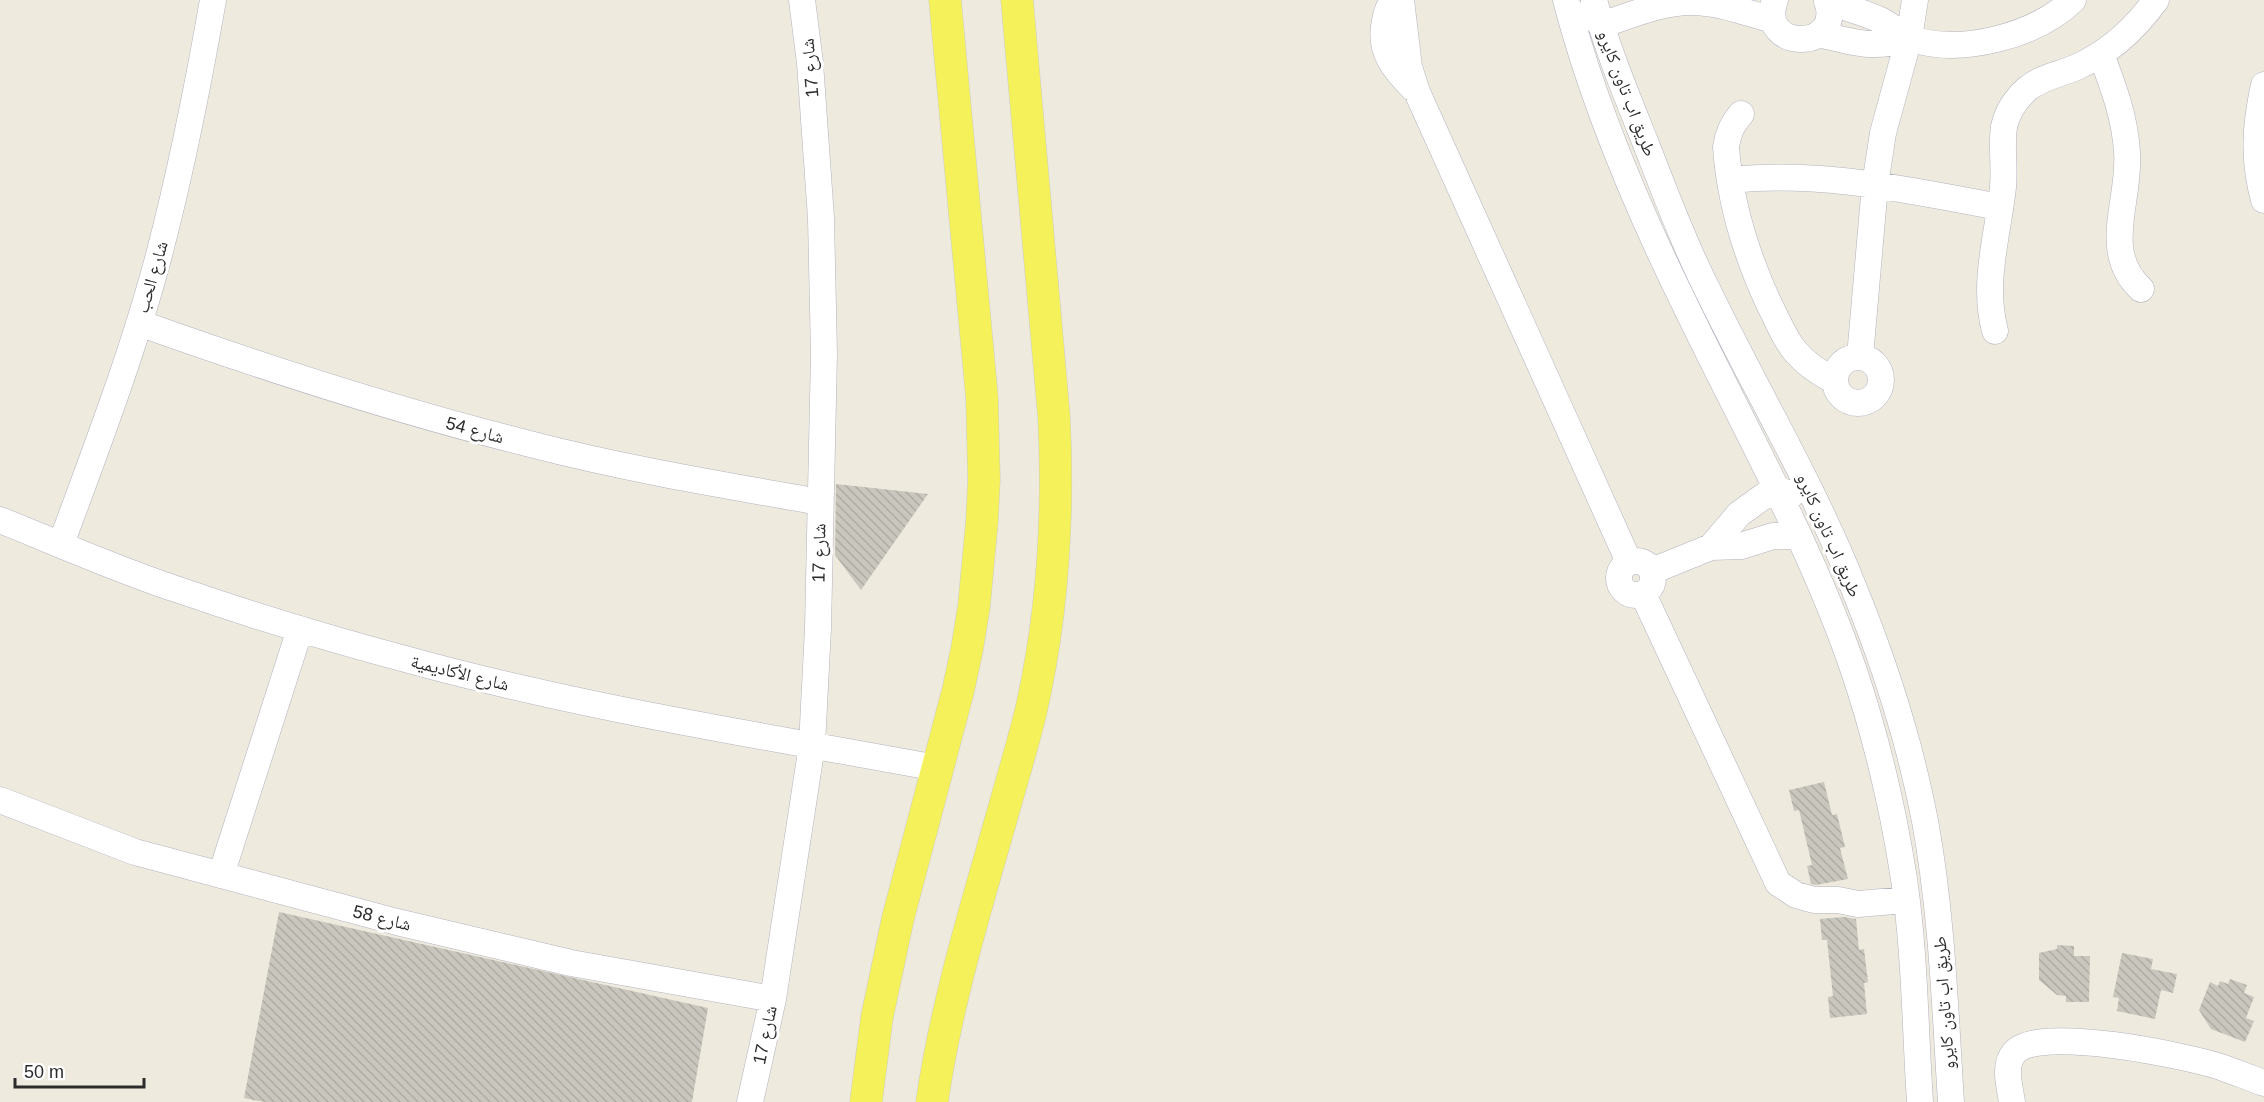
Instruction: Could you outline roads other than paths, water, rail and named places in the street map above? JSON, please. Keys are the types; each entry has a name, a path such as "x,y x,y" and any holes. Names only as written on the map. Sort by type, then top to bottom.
{"main road":[{"path":"866,1102 887,967 958,691 979,564 984,480 984,429 945,0"},
{"path":"932,1102 955,984 1029,717 1046,633 1054,558 1057,504 1054,417 1017,0"}],"street":[{"name":"شارع الحب","path":"61,544 140,323 176,188 213,0"},
{"name":"شارع 17","path":"750,1102 773,999 812,745 824,354 821,218 810,63 802,0"},
{"path":"1395,0 1392,2 1382,32 1385,53 1396,71 1418,92"},
{"path":"1401,0 1409,67 1418,92 1642,576 1778,883 1796,895 1814,900 1838,900 1858,904 1905,890"},
{"name":"طريق اب تاون كايرو","path":"1566,0 1576,38 1609,132 1643,214 1686,308 1799,536 1853,669 1875,742 1895,826 1905,890 1914,990 1920,1102"},
{"path":"1581,0 1601,25 1671,4 1691,2 1774,10 1780,32 1793,39 1807,40 1819,34 1827,22 1829,8 1827,1"},
{"name":"طريق اب تاون كايرو","path":"1594,0 1601,25 1670,205 1708,293 1798,467 1855,589 1879,655 1903,732 1925,820 1937,908 1951,1102"},
{"path":"1860,357 1875,185 1882,133 1909,38 1915,0"},
{"path":"1827,1 1881,20 1909,38 1928,43 1965,44 2001,38 2036,25 2073,0"},
{"path":"1995,331 1990,315 1989,282 2004,179 2004,128 2009,112 2029,87 2101,54 2121,39 2139,22 2156,0"},
{"path":"1819,34 1874,45 1892,44 1909,38"},
{"path":"2101,54 2120,107 2128,155 2119,251 2130,279 2141,289"},
{"path":"2264,86 2255,131 2259,184 2264,200"},
{"path":"1741,114 1733,123 1728,135 1726,153 1743,240 1756,277 1784,335 1805,363 1835,381"},
{"path":"1731,180 1779,177 1875,185 2000,207"},
{"name":"شارع 54","path":"140,323 290,376 520,442 665,475 820,502"},
{"path":"1852,357 1860,357 1874,364 1880,378 1876,393 1863,402 1848,400 1841,396 1835,381 1839,366 1852,357"},
{"path":"1711,547 1739,514 1775,488 1784,491 1799,503 1830,557 1855,589"},
{"name":"شارع الأكاديمية","path":"0,520 180,591 300,629 421,663 543,694 937,768"},
{"path":"1642,576 1711,547 1741,546 1773,536 1799,536"},
{"path":"221,875 300,629"},
{"name":"شارع 58","path":"0,800 135,852 397,922 571,963 773,999"},
{"path":"2012,1102 2009,1063 2014,1053 2022,1045 2034,1042 2073,1042 2150,1049 2220,1067 2264,1083"},
{"path":"1917,1065 1948,1063"}]}
